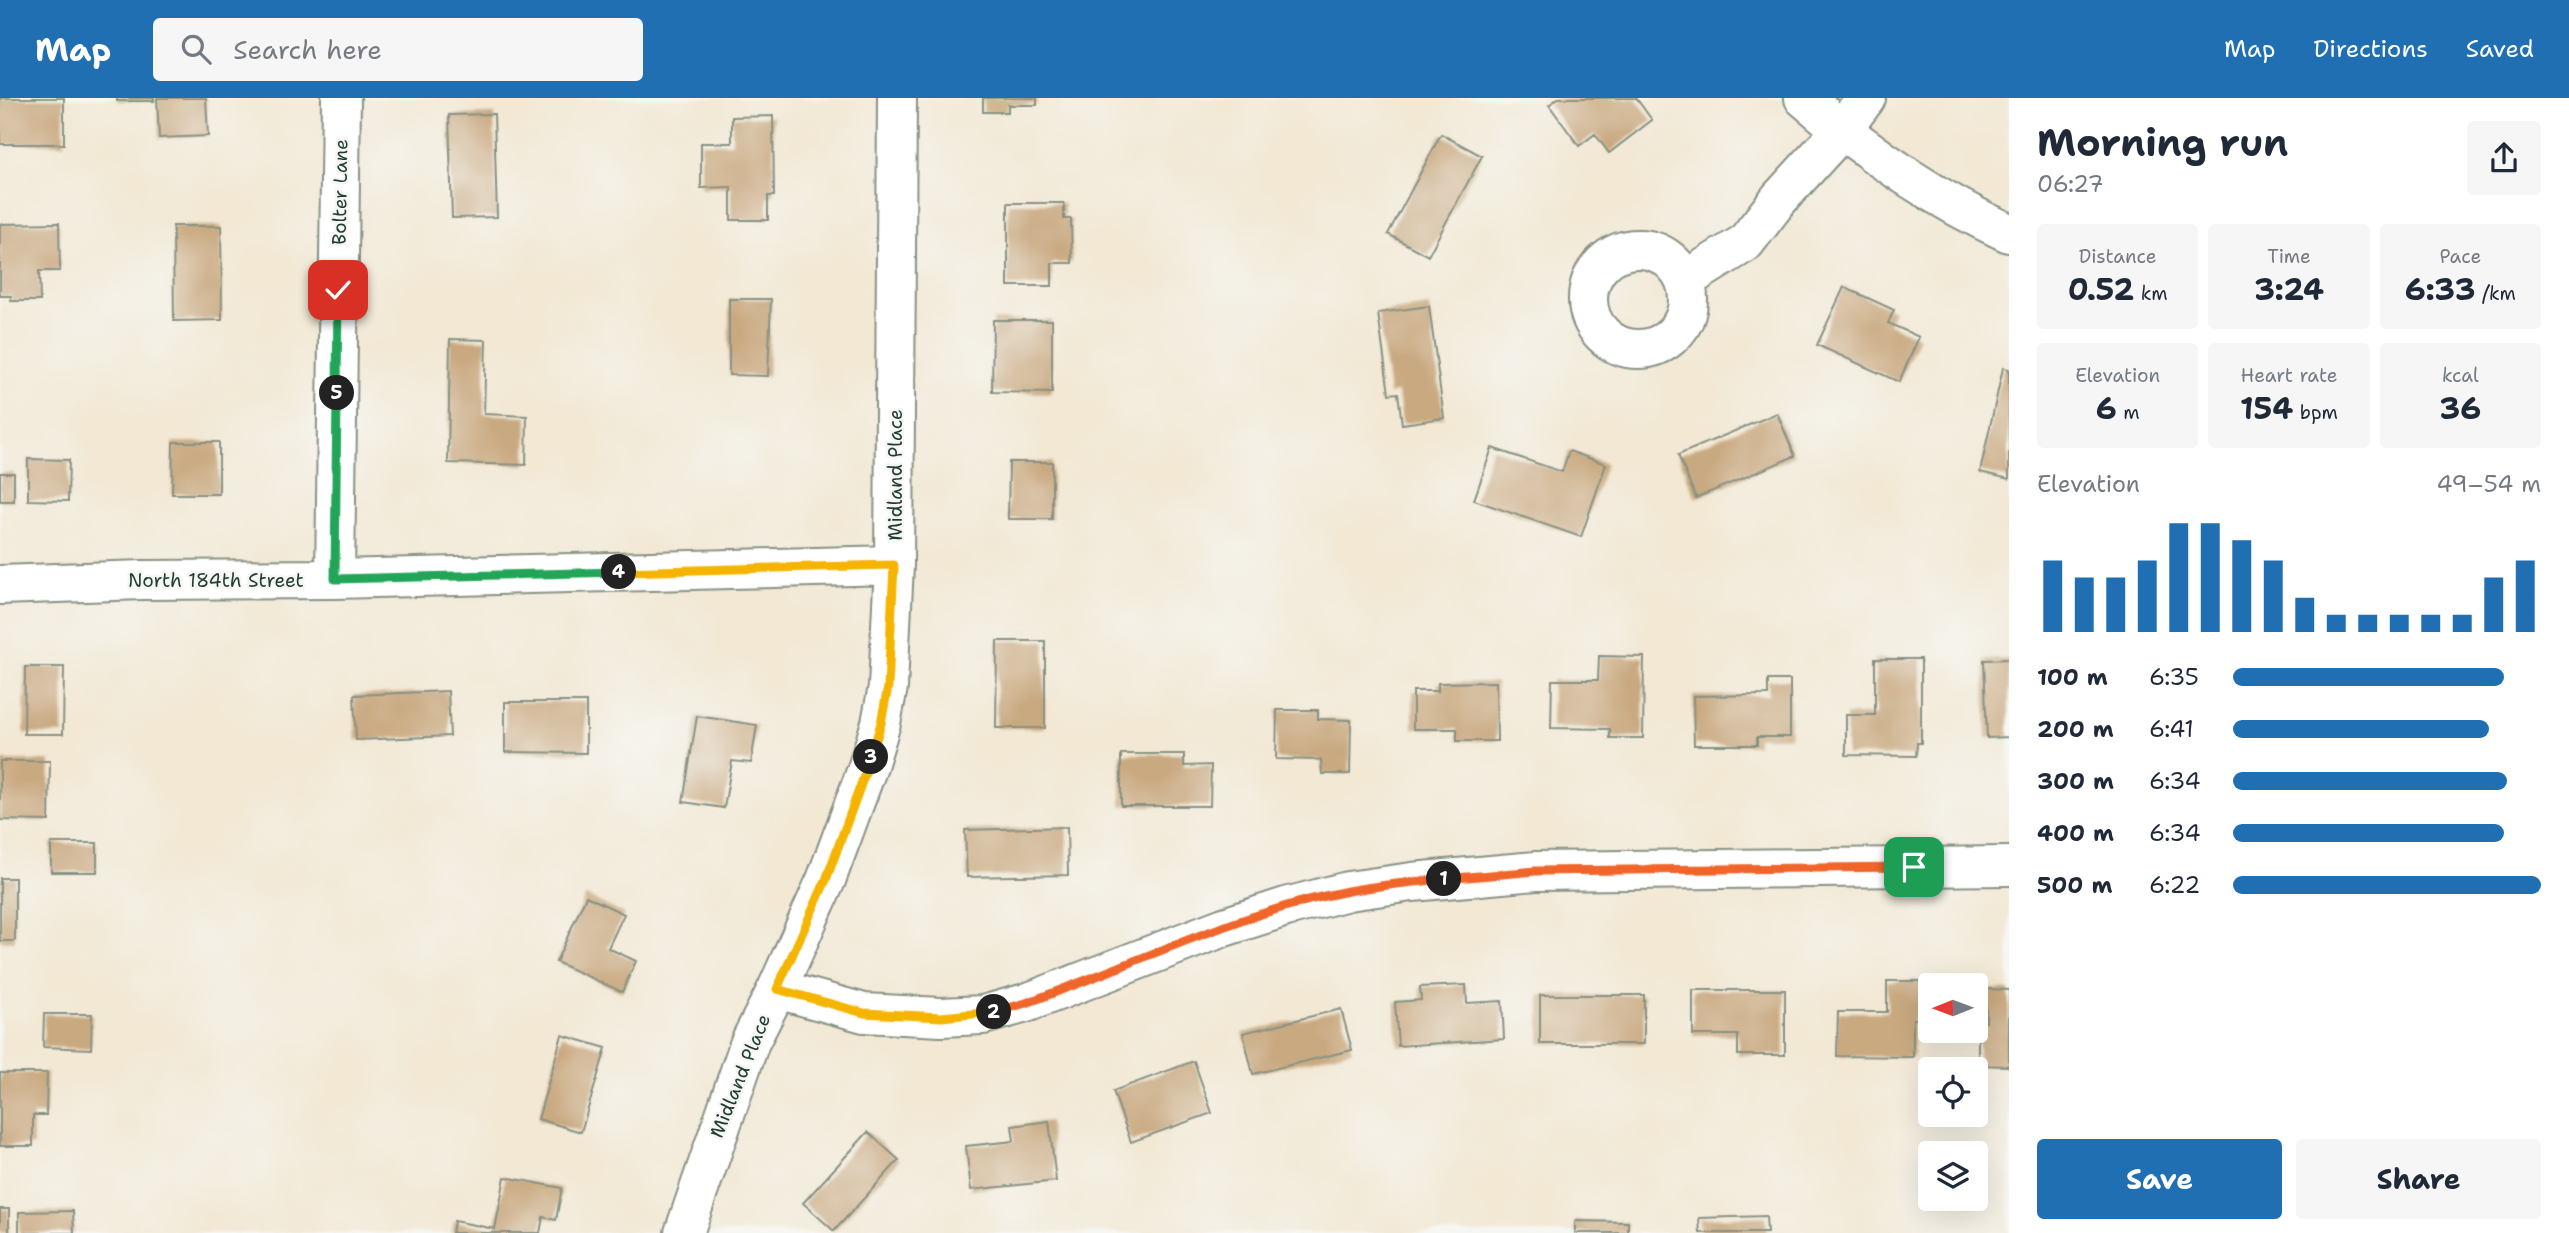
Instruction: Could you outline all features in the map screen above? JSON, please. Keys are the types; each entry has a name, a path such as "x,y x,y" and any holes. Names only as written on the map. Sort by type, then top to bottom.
{"street":[{"name":"Bolter Lane","path":"335,579 341,98"},
{"name":"Midland Place","path":"684,1233 750,1042 826,880 867,769 881,723 888,687 894,565 897,98"},
{"path":"1804,98 1842,131 1930,193 2009,233"},
{"path":"1685,280 1745,243 1779,199 1842,131 1866,98"},
{"name":"North 184th Street","path":"0,585 894,565"},
{"path":"777,989 864,1013 941,1017 983,1014 1026,1003 1096,978 1224,927 1286,907 1374,887 1536,871 2009,866"}],"building":[{"path":"0,98 64,98 64,144 0,144"},
{"path":"117,98 154,98 154,101 117,101"},
{"path":"157,98 206,98 208,136 159,138"},
{"path":"983,98 1037,98 1037,105 1008,105 1008,112 983,112"},
{"path":"1558,98 1636,98 1652,120 1609,153 1595,134 1579,146 1549,105"},
{"path":"494,114 497,217 452,218 449,115"},
{"path":"773,116 774,196 768,196 768,220 731,220 731,187 701,188 701,143 732,143 732,117"},
{"path":"1441,134 1482,156 1428,256 1388,234"},
{"path":"1008,203 1064,203 1064,219 1071,219 1072,263 1052,263 1052,286 1008,286"},
{"path":"59,223 60,271 39,271 40,301 11,301 11,296 0,296 0,224"},
{"path":"173,226 221,226 222,320 174,321"},
{"path":"1844,287 1894,310 1888,323 1919,337 1899,382 1817,345"},
{"path":"729,299 771,299 768,376 729,375"},
{"path":"1429,306 1444,418 1402,424 1398,393 1389,394 1378,313"},
{"path":"993,320 1052,320 1052,393 992,392"},
{"path":"450,339 486,340 484,414 527,416 526,465 448,463"},
{"path":"2003,368 2009,369 2009,479 1980,472"},
{"path":"1777,413 1795,456 1696,498 1678,455"},
{"path":"173,442 219,442 219,494 172,494"},
{"path":"1492,448 1562,472 1569,451 1606,464 1581,537 1474,500"},
{"path":"28,459 69,460 68,501 28,500"},
{"path":"1009,462 1052,462 1052,519 1008,519"},
{"path":"0,473 14,473 14,501 0,501"},
{"path":"997,641 1045,641 1045,728 996,728"},
{"path":"1599,656 1644,657 1643,738 1610,738 1610,729 1551,728 1552,680 1598,680"},
{"path":"1875,659 1921,659 1921,743 1917,743 1916,756 1846,755 1846,715 1875,715"},
{"path":"2009,659 2009,737 1987,738 1984,660"},
{"path":"25,667 64,667 63,734 24,734"},
{"path":"1768,680 1790,680 1790,737 1757,737 1757,745 1694,745 1693,696 1768,695"},
{"path":"1496,682 1497,741 1457,741 1457,729 1413,729 1413,691 1438,691 1438,683"},
{"path":"448,691 450,736 356,740 354,695"},
{"path":"505,702 586,702 586,753 505,752"},
{"path":"1277,710 1318,710 1318,719 1351,720 1350,774 1322,774 1321,760 1276,759"},
{"path":"697,716 757,725 751,763 732,761 724,808 683,802"},
{"path":"1121,754 1184,754 1184,766 1211,765 1210,806 1121,806"},
{"path":"0,761 50,761 49,821 0,820"},
{"path":"1067,827 1068,875 967,877 965,830"},
{"path":"51,843 97,843 97,872 51,872"},
{"path":"0,878 15,878 15,941 0,941"},
{"path":"586,896 624,914 608,948 636,961 622,992 556,962"},
{"path":"1887,981 1918,981 1918,1019 1913,1019 1913,1057 1837,1056 1838,1012 1887,1012"},
{"path":"1466,985 1467,1003 1502,1001 1504,1039 1398,1046 1395,1002 1421,1000 1420,987"},
{"path":"1988,989 2009,990 2009,1066 1988,1065 1988,1057 1978,1057 1978,1043 1988,1043"},
{"path":"1693,990 1785,990 1785,1055 1738,1055 1738,1035 1693,1035"},
{"path":"1540,995 1644,995 1644,1044 1540,1044"},
{"path":"1341,1009 1352,1050 1253,1074 1243,1033"},
{"path":"44,1014 92,1014 91,1049 43,1047"},
{"path":"562,1035 606,1048 581,1132 538,1119"},
{"path":"1194,1061 1212,1113 1131,1142 1113,1091"},
{"path":"0,1073 47,1073 46,1115 33,1115 33,1146 0,1146"},
{"path":"1049,1121 1056,1181 971,1190 966,1146 1014,1141 1012,1126"},
{"path":"868,1132 899,1160 834,1231 803,1203"},
{"path":"505,1177 562,1188 556,1220 543,1217 540,1233 452,1233 454,1221 495,1229"},
{"path":"0,1209 9,1209 9,1233 0,1233"},
{"path":"73,1211 74,1233 19,1233 19,1212"},
{"path":"1766,1216 1767,1233 1700,1233 1699,1218"},
{"path":"1575,1221 1628,1222 1628,1233 1575,1233"}],"route":[{"path":"338,290 335,579 894,565 888,687 881,723 826,880 777,989 864,1013 909,1017 983,1014 1026,1003 1096,978 1224,927 1348,891 1412,882 1536,871 1914,867"}]}
